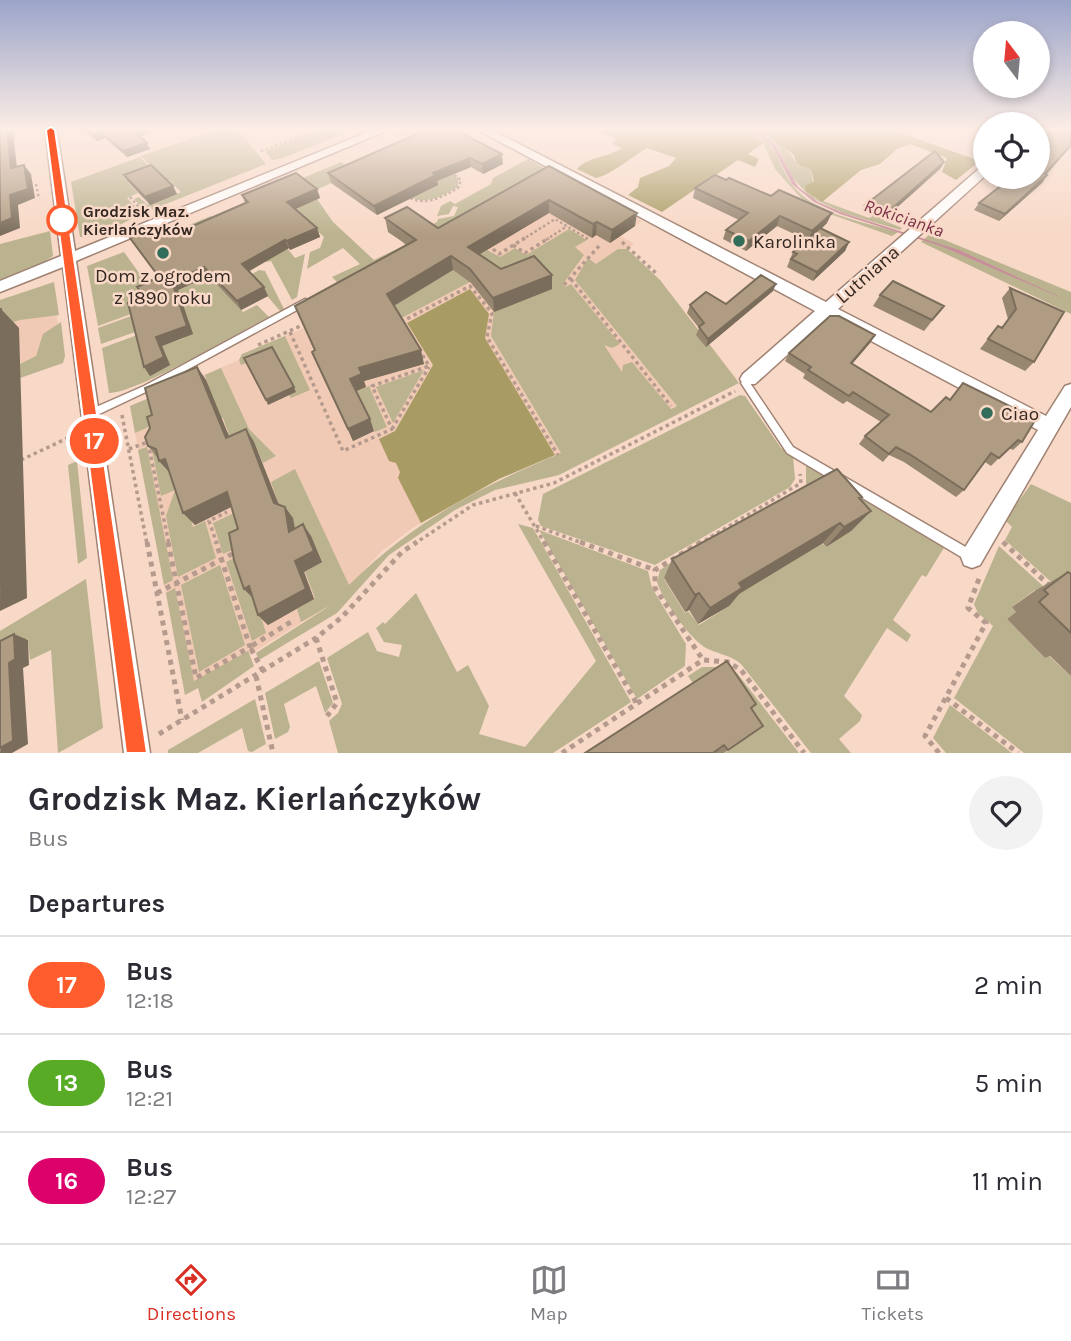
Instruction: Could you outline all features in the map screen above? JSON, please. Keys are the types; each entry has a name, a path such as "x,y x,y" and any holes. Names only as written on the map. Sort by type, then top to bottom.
{"street":[{"path":"56,165 136,750"},
{"path":"0,287 310,165"},
{"path":"551,165 1050,427"},
{"name":"Lutniana","path":"747,381 973,181"},
{"path":"978,561 1071,391"}],"lane":[{"path":"90,414 147,388 305,302"},
{"path":"747,381 786,446 978,561"}],"path":[{"path":"413,192 405,196 415,202 426,202 458,188 462,183 460,178 446,168"},
{"path":"36,184 39,199"},
{"path":"130,197 146,216"},
{"path":"493,249 499,254 555,219 588,239"},
{"path":"513,245 525,253 567,226"},
{"path":"622,242 658,275"},
{"path":"564,285 571,279 586,254 599,246"},
{"path":"571,279 671,406"},
{"path":"391,327 470,286 492,313 487,337 558,455"},
{"path":"402,321 409,332"},
{"path":"290,332 343,451 392,429 429,366"},
{"path":"416,344 429,366"},
{"path":"392,429 372,386 429,366"},
{"path":"136,750 316,638 342,617 402,552 474,505 554,483 733,392 747,381"},
{"path":"121,408 183,721"},
{"path":"10,465 76,434"},
{"path":"129,449 158,437"},
{"path":"148,441 196,678 294,620"},
{"path":"654,570 801,483 799,456"},
{"path":"515,493 636,704"},
{"path":"227,512 209,521 250,647 263,671"},
{"path":"534,526 654,570"},
{"path":"997,542 999,539 1061,595"},
{"path":"157,593 238,551"},
{"path":"939,753 925,736 986,623 968,608 978,561"},
{"path":"654,570 655,588 703,660"},
{"path":"316,638 337,703 327,716"},
{"path":"562,753 703,660 729,663 741,670 804,753"},
{"path":"256,676 273,753"},
{"path":"946,698 1018,753"}],"shaded area":[{"path":"118,165 148,165 155,172 128,183 138,193 127,198 142,214 97,236 80,237 71,182"},
{"path":"150,165 263,165 146,212 134,199 139,197 148,205 181,192 169,180 166,182"},
{"path":"334,165 348,167 347,176 309,193 317,199 333,222 374,260 405,245 401,240 437,222 438,219 454,216 458,207 453,206 449,214 437,216 441,206 450,201 455,204 491,184 493,178 517,165 539,165 556,175 341,286 332,277 360,264 343,248 307,269 310,252 320,248 324,237 310,224 279,238 295,258 305,254 297,297 292,300 271,261 265,262 249,252 235,284 259,270 265,271 284,309 280,311 258,285 231,299 243,312 257,305 269,317 141,384 109,393 102,348 140,334 145,352 184,338 181,324 189,321 184,308 134,313 98,326 87,266 124,252 152,291 182,288 199,280 191,243 179,229 211,216 218,222 222,221 215,215"},
{"path":"582,165 621,165 596,178 577,169"},
{"path":"730,165 662,212 628,195 638,187 640,178 669,166"},
{"path":"773,165 782,165 794,187 804,197 828,211 898,232 892,236 827,213 801,198"},
{"path":"782,165 786,165 798,187 818,202 843,213 959,250 1071,302 941,246 840,214 814,202 792,184"},
{"path":"787,165 811,168 815,198 902,228 900,230 843,213 810,197 793,178"},
{"path":"800,165 876,165 861,170 822,202 806,191 805,186 814,181 811,169"},
{"path":"944,165 973,165 973,167 956,180 942,172"},
{"path":"442,167 458,178 458,187 428,200 408,196 424,176"},
{"path":"549,171 642,221 621,236 634,244 628,249 660,280 736,378 669,409 499,478 414,527 383,550 333,603 185,695 130,406 239,360 242,354 304,328 301,319"},
{"path":"569,229 587,240 575,247 584,255 563,284 565,287 571,284 620,344 612,348 604,345 622,372 623,365 632,362 671,409 677,406 575,280 588,258 596,264 618,249 627,249 660,280 739,383 559,475 495,490 455,510 389,555 337,613 259,660 256,653 331,605 301,622 297,609 315,598 305,572 322,561 311,536 293,544 294,520 283,518 271,482 295,469 349,585 398,542 448,508 502,479 561,453 491,336 494,312 552,288 502,282 470,260 487,250 500,257 515,248 526,255"},
{"path":"50,231 53,256 43,263 0,280 0,244"},
{"path":"930,234 1071,292 1071,314 921,242"},
{"path":"453,270 470,282 375,332 363,324"},
{"path":"54,282 59,315 20,320 0,326 0,300"},
{"path":"470,289 489,314 485,338 555,455 499,479 421,523 398,478 400,472 396,463 389,461 379,439 395,431 433,365 407,323"},
{"path":"8,297 12,314 56,307 61,357 0,382 0,300"},
{"path":"134,315 138,331 101,344 98,328"},
{"path":"61,322 65,356 63,363 0,385 8,370 36,356 43,334"},
{"path":"285,336 310,390 291,398 289,395 296,391 274,352 241,365 239,360 242,354"},
{"path":"221,368 249,429 276,456 263,463 254,443 233,452 224,434 228,432 223,418 218,420 205,375"},
{"path":"424,370 393,423 376,387"},
{"path":"369,386 387,427 375,432 356,392"},
{"path":"740,395 745,396 781,448 793,456 795,479 790,487 655,565 541,526 538,520 543,494"},
{"path":"154,396 162,421 135,433 130,406"},
{"path":"151,445 176,472 193,527 205,521 216,558 178,577 166,516 175,490 161,496"},
{"path":"147,447 173,580 164,585 138,450"},
{"path":"77,461 87,558 78,564 68,465"},
{"path":"806,463 945,546 926,577 922,575 893,620 911,635 907,642 887,628 844,696 862,715 860,721 839,739 851,753 811,753 741,664 706,648 692,636 670,608 657,582 660,570 677,559 664,579 685,613 688,611 699,625 729,606 727,601 822,543 826,547 851,531 795,492 806,485"},
{"path":"1031,484 1071,503 1071,600 1005,540 1012,527 1005,520"},
{"path":"234,513 243,539 237,548 223,554 213,523"},
{"path":"518,524 533,528 631,702 553,753 338,753 329,721 338,713 342,704 327,658 368,632 377,651 399,657 402,645 384,642 376,628 383,622 385,624 416,593 457,672 468,665 489,706 479,734 525,747 596,661"},
{"path":"539,530 648,571 652,588 686,644 685,666 637,699"},
{"path":"999,546 1064,605 1060,612 1035,590 1012,607 1016,612 1007,619 1045,658 1049,656 1071,676 1071,753 1024,753 954,698 993,626 978,613 974,604"},
{"path":"242,554 266,633 252,641 226,562"},
{"path":"220,565 245,645 199,672 181,585"},
{"path":"86,579 103,728 58,753 51,650 30,660 28,639 10,648 0,647 0,631"},
{"path":"175,588 194,681 248,651 254,666 202,702 198,688 185,695 166,593"},
{"path":"319,661 333,703 325,713 316,686 284,704 290,727 288,732 275,739 265,693"},
{"path":"702,667 730,667 737,673 799,753 725,753 748,736 695,686 688,676"},
{"path":"255,699 266,744 252,752 248,751 242,728 198,753 168,753 168,750"},
{"path":"950,705 1012,753 946,753 933,738"}],"building":[{"path":"0,165 11,165 11,168 24,165 28,189 10,195 12,218 0,223"},
{"path":"151,165 173,186 145,197 124,175"},
{"path":"346,165 452,165 374,206 328,173"},
{"path":"917,165 940,165 886,214 865,205"},
{"path":"549,166 637,213 612,230 597,222 593,224 549,200 468,247 501,269 534,256 552,275 493,298 470,269 451,256 387,294 421,350 359,368 362,374 350,379 370,419 348,429 312,352 315,350 295,306 416,240 385,218 407,207 438,228"},
{"path":"296,173 317,189 287,202 317,228 285,240 242,264 264,287 237,301 204,267 172,282 187,326 156,337 164,357 144,367 128,303 145,297 137,287 159,277 130,238 164,225 172,235 248,202 242,195"},
{"path":"715,175 726,180 729,178 771,196 779,190 832,213 812,231 780,216 749,241 726,230 748,213 695,188"},
{"path":"997,189 1032,189 1005,214 979,203"},
{"path":"820,228 849,242 817,272 791,259 797,254 793,252"},
{"path":"761,275 776,284 708,339 699,327 704,323 690,305 706,292 726,304"},
{"path":"893,281 944,306 932,320 880,295"},
{"path":"1010,288 1064,312 1034,362 988,339 998,326 1002,328 1016,309"},
{"path":"0,309 1,585 0,586"},
{"path":"830,316 839,316 875,335 851,363 931,412 946,397 950,400 963,383 1030,416 1034,422 1022,442 1018,440 999,458 991,453 964,490 896,447 889,454 865,436 889,415 853,392 849,396 808,370 811,367 789,353"},
{"path":"272,347 294,387 266,400 244,358"},
{"path":"197,367 226,438 246,429 274,503 285,507 289,532 303,524 314,551 295,561 306,589 258,615 249,586 244,589 234,560 229,533 238,529 227,492 183,513 165,459 159,461 156,449 148,446 145,437 150,428 147,417 152,415 145,388"},
{"path":"837,469 871,511 844,527 840,523 739,583 742,588 710,608 699,593 695,595 672,559"},
{"path":"1068,572 1071,574 1071,633 1039,602 1048,594 1044,590"},
{"path":"14,634 15,659 9,663 13,741 0,748 0,641"},
{"path":"727,661 756,704 751,708 763,726 728,750 724,745 713,753 585,753"}],"bus line":[{"name":"17","path":"56,165 137,753"}],"place":[{"name":"Grodzisk Maz. Kierlańczyków","path":"62,220"},
{"name":"Karolinka","path":"739,241"},
{"name":"Dom z ogrodem z 1890 roku","path":"163,253"},
{"name":"Ciao","path":"987,413"}],"water label":[{"name":"Rokicianka","path":"904,218"}]}
